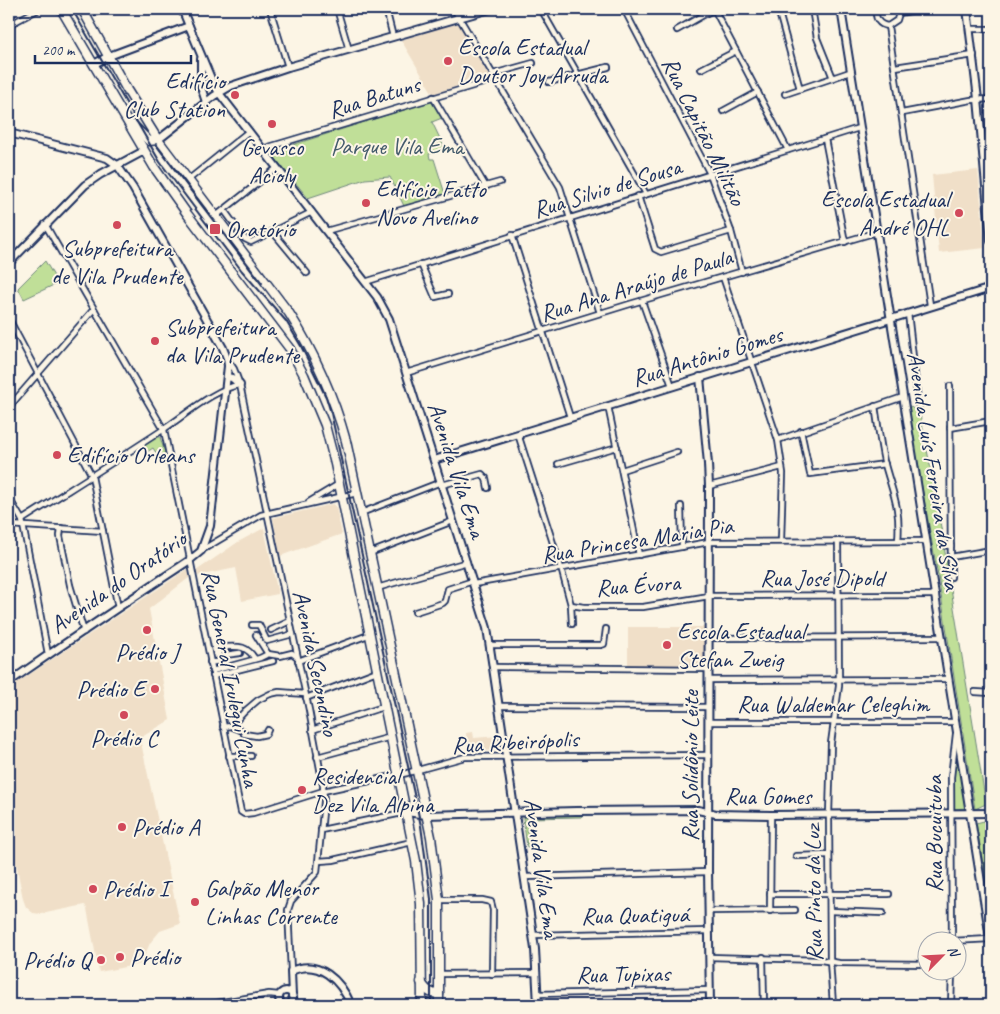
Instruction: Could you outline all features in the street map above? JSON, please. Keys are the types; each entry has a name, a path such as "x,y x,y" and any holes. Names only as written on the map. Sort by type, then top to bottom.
{"main road":[{"path":"62,9 144,151 188,215 290,349 304,375 325,425 342,496 386,706 412,842 420,892 422,1005"},
{"name":"Avenida Vila Ema","path":"182,9 219,92 380,301 389,319 487,628 533,935 538,1005"},
{"path":"114,99 143,137 149,141 158,140 219,92 240,82 490,9"},
{"name":"Avenida Luís Ferreira da Silva","path":"840,9 950,679 991,942"},
{"path":"968,9 988,169 991,241"},
{"path":"83,12 158,140 289,314 306,340 338,411 362,513 426,815 439,900 440,1005"},
{"path":"94,64 109,56 189,26"},
{"path":"201,55 201,87 206,102"},
{"path":"10,135 107,158 117,165"},
{"path":"9,263 85,185 144,151"},
{"name":"Avenida do Oratório","path":"9,682 190,560 200,551 210,526 227,377 227,358 133,188 117,165"},
{"name":"Rua Antônio Gomes","path":"434,460 930,305 991,288"},
{"path":"227,377 236,380 240,385"},
{"name":"Rua Solidônio Leite","path":"700,377 709,486 708,872 710,1005"},
{"name":"Avenida do Oratório","path":"9,677 31,663 36,662"},
{"name":"Rua Gomes","path":"406,812 426,815 698,810 716,814 771,815 991,813"},
{"path":"290,979 279,1000 283,1005 290,1004 292,997 291,971 307,967 320,969 325,972 340,985 351,1005"},
{"path":"421,982 432,994 439,994"},
{"path":"281,993 289,992 298,1005"}],"street":[{"path":"9,25 39,9"},
{"path":"83,12 102,9"},
{"path":"270,9 288,67"},
{"path":"337,9 349,50"},
{"path":"386,9 393,37"},
{"path":"454,9 555,177 570,217 600,313"},
{"path":"541,9 646,194"},
{"name":"Rua Capitão Militão","path":"624,9 710,174 731,231 742,272"},
{"path":"678,30 714,9 788,150"},
{"path":"778,9 800,89"},
{"path":"812,9 817,38 833,78"},
{"path":"877,9 877,20 888,26"},
{"path":"888,26 897,20 898,11 922,9"},
{"path":"888,26 930,305"},
{"path":"970,29 991,29"},
{"path":"701,69 736,51"},
{"path":"895,67 974,54"},
{"name":"Rua Batuns","path":"262,149 433,97 533,64"},
{"path":"549,82 608,67"},
{"path":"785,94 850,72"},
{"path":"723,111 758,92"},
{"path":"433,97 486,186"},
{"path":"902,113 991,99"},
{"name":"Rua Silvio de Sousa","path":"365,282 859,128"},
{"path":"188,180 249,131"},
{"path":"825,139 844,242"},
{"path":"216,216 277,168"},
{"path":"326,231 500,182"},
{"path":"638,196 655,249 658,251 661,252 731,231"},
{"path":"224,210 248,241 256,241 312,212"},
{"name":"Rua General Irulegui Cunha","path":"45,224 164,430 241,812"},
{"path":"272,232 307,273"},
{"name":"Rua Ana Araújo de Paula","path":"406,373 600,313 877,232"},
{"path":"512,235 570,417"},
{"path":"421,264 435,297 448,294"},
{"path":"723,277 778,440 782,467 781,541"},
{"path":"642,301 672,386"},
{"path":"9,407 94,309"},
{"path":"908,312 919,410"},
{"path":"9,319 92,476 118,608"},
{"name":"Avenida Secondino","path":"227,358 234,369 240,385 306,696 323,791 322,830 315,875 289,905 291,971"},
{"path":"22,520 225,389 240,385"},
{"path":"950,386 951,577"},
{"path":"778,440 903,397"},
{"path":"608,406 639,555"},
{"path":"875,406 885,464 897,503 898,541"},
{"path":"950,428 991,421"},
{"path":"801,431 810,474 885,464"},
{"path":"518,434 561,568 570,605 572,624"},
{"path":"558,464 617,447"},
{"path":"622,470 677,452"},
{"path":"709,486 782,467"},
{"path":"362,513 442,484 482,474 486,478 488,488"},
{"path":"306,504 339,484"},
{"path":"200,551 255,518 357,493"},
{"path":"9,498 22,520 48,654"},
{"path":"681,506 682,547"},
{"path":"370,554 453,520"},
{"path":"9,525 103,531"},
{"path":"60,528 70,585 84,632"},
{"name":"Rua Pinto da Luz","path":"833,1005 830,960 829,815 830,758 839,680 838,541"},
{"name":"Rua Princesa Maria Pia","path":"415,612 446,601 446,590 448,589 473,583 709,542 927,541"},
{"path":"942,545 951,546"},
{"path":"951,557 991,550"},
{"path":"377,588 466,562"},
{"name":"Rua José Dipold","path":"709,596 936,595"},
{"name":"Rua Évora","path":"570,605 643,608 709,596"},
{"path":"271,630 290,621"},
{"path":"252,626 259,625 267,641 292,634"},
{"path":"490,645 600,645 604,644 606,629"},
{"path":"212,673 268,654 280,656 292,653 298,660 370,634"},
{"path":"256,635 268,654"},
{"path":"709,638 942,637"},
{"path":"225,655 224,648 240,646 252,653 255,659"},
{"path":"210,662 222,659 225,655 240,653"},
{"path":"212,673 273,661"},
{"path":"493,667 709,669"},
{"path":"231,726 245,710 270,694 278,692 306,696 378,671"},
{"path":"709,680 950,679"},
{"path":"975,692 991,693"},
{"path":"312,730 386,706"},
{"path":"500,706 709,707"},
{"name":"Rua Waldemar Celeghim","path":"709,722 834,722 957,725"},
{"name":"Rua Bucuituba","path":"952,932 951,777 957,725"},
{"path":"223,727 231,726 243,731 244,734 258,736 266,734 268,730"},
{"path":"317,756 392,736"},
{"name":"Rua Ribeirópolis","path":"241,812 244,814 252,813 323,791 416,771 464,757 709,755"},
{"path":"229,756 251,756"},
{"path":"322,830 406,812"},
{"path":"770,910 771,815"},
{"path":"318,861 333,860 412,842"},
{"path":"796,856 829,855"},
{"path":"525,877 708,872"},
{"path":"770,894 889,894"},
{"path":"439,900 482,900 491,902 493,910 492,974"},
{"path":"709,910 796,910"},
{"path":"830,911 883,913"},
{"name":"Rua Quatiguá","path":"533,935 709,931"},
{"path":"968,941 991,942"},
{"path":"709,957 763,957 830,960 839,963 918,964"},
{"path":"763,957 764,1005"},
{"path":"439,974 536,973"},
{"path":"951,1005 952,982"},
{"name":"Rua Tupixas","path":"538,994 710,990"},
{"path":"205,1005 281,993"}],"shaded area":[{"name":"Escola Estadual Doutor Joy Arruda","path":"455,23 460,25 489,76 433,94 401,40"},
{"name":"Escola Estadual André OHL","path":"978,170 985,248 939,253 932,175"},
{"path":"333,504 336,507 342,534 280,556 273,518"},
{"path":"264,528 278,594 242,601 236,568 197,576 196,571 238,542"},
{"path":"188,569 190,577 149,609 170,720 140,738 180,924 160,931 150,943 141,964 99,972 85,905 41,914 33,913 26,907 23,899 14,852 9,853 9,688"},
{"name":"Escola Estadual Stefan Zweig","path":"628,627 706,627 705,665 628,666"},
{"path":"473,732 474,738 498,736 498,750 467,752 466,733"}],"green space":[{"name":"Parque Vila Ema","path":"431,101 442,118 432,122 445,149 429,154 430,159 434,159 445,194 404,206 390,177 365,179 308,198 270,152"},
{"path":"45,261 58,283 24,299 18,288"},
{"path":"907,404 920,414 935,491 986,804 975,809 938,576"},
{"path":"159,434 168,462 164,465 153,448 147,452 143,445"},
{"path":"954,752 957,753 967,808 953,809"},
{"path":"582,815 582,817 527,818 530,828 527,828 527,832 530,833 532,846 527,847 524,816"},
{"path":"988,820 991,839 991,909 976,823"}],"railway":[{"path":"72,9 160,162 242,271 286,321 301,346 326,397 421,826 431,899 431,1005"},
{"path":"156,144 262,283"}],"place":[{"name":"Escola Estadual Doutor Joy Arruda","path":"448,61"},
{"name":"Edifício Club Station","path":"235,95"},
{"name":"Gevasco Acioly","path":"272,124"},
{"name":"Edifício Fatto Novo Avelino","path":"366,203"},
{"name":"Escola Estadual André OHL","path":"959,213"},
{"name":"Subprefeitura de Vila Prudente","path":"117,225"},
{"name":"Oratório","path":"215,229"},
{"name":"Subprefeitura da Vila Prudente","path":"155,341"},
{"name":"Edifício Orleans","path":"57,455"},
{"name":"Prédio J","path":"147,630"},
{"name":"Escola Estadual Stefan Zweig","path":"667,645"},
{"name":"Prédio E","path":"155,689"},
{"name":"Prédio C","path":"124,715"},
{"name":"Residencial Dez Vila Alpina","path":"302,790"},
{"name":"Prédio A","path":"122,827"},
{"name":"Prédio I","path":"93,889"},
{"name":"Galpão Menor Linhas Corrente","path":"195,902"},
{"name":"Prédio","path":"120,957"},
{"name":"Prédio Q","path":"101,960"}]}
